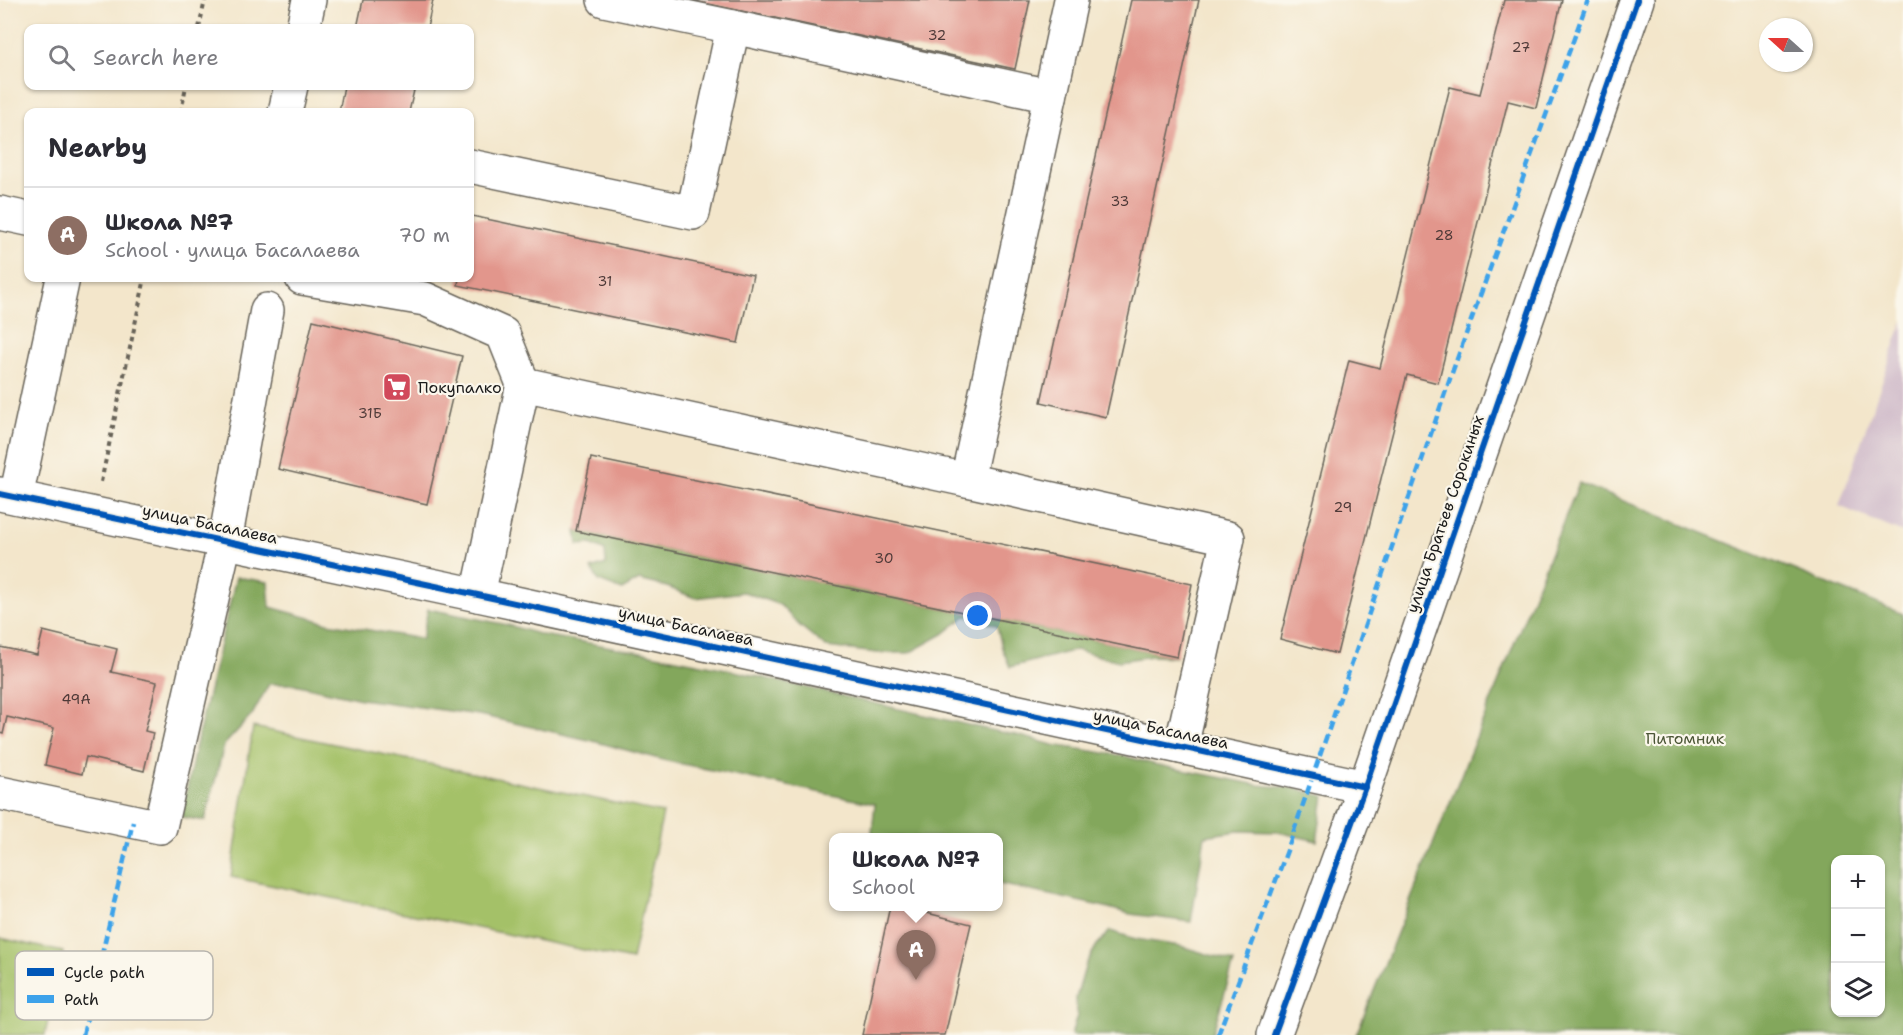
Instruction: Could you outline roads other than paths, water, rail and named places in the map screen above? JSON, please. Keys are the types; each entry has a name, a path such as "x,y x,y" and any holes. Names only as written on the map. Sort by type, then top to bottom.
{"street":[{"path":"304,24 309,0"},
{"path":"604,0 1050,96"},
{"path":"968,480 1071,0"},
{"name":"улица Братьев Сорокиных","path":"1274,1035 1365,787 1637,0"},
{"path":"474,167 693,213 733,27"},
{"path":"286,108 290,90"},
{"path":"0,213 24,218"},
{"path":"8,495 62,282"},
{"path":"352,282 428,288 503,334 524,384 478,595"},
{"path":"0,793 160,827 225,541 267,310"},
{"path":"524,384 1228,538 1181,747"},
{"name":"улица Басалаева","path":"8,495 1365,787"}],"place":[{"name":"Покупалко","path":"397,387"},
{"name":"Школа №7","path":"916,980"}],"park label":[{"name":"Питомник","path":"1685,738"}]}
